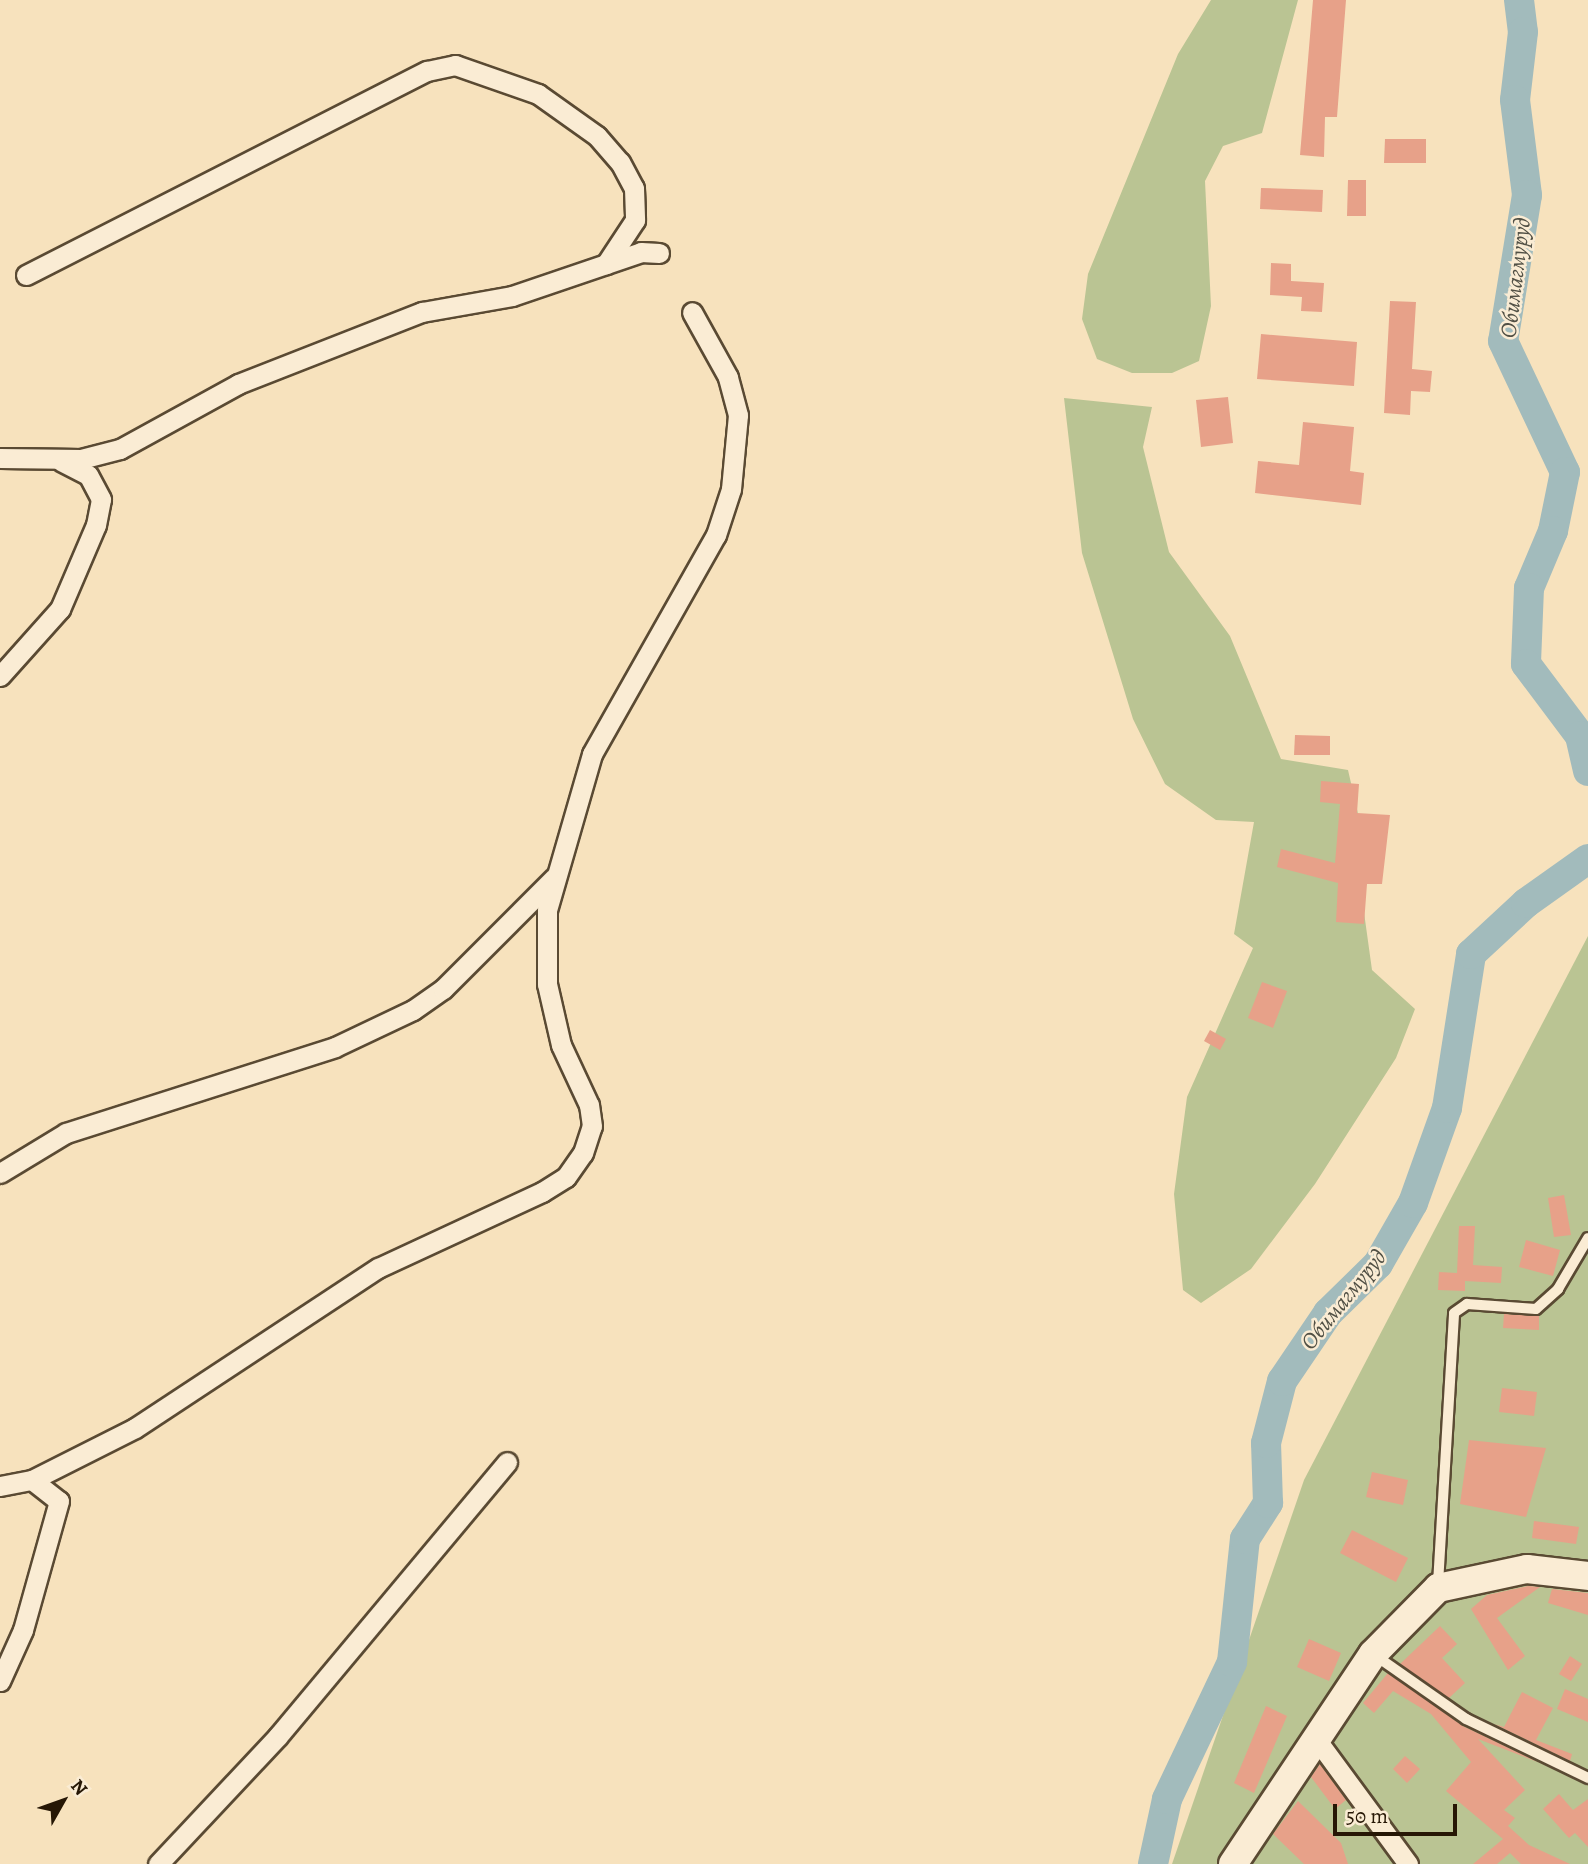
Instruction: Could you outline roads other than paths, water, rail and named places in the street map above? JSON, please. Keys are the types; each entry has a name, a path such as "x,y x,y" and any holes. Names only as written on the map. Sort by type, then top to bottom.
{"street":[{"path":"26,275 427,71 455,65 538,94 597,136 620,162 634,188 635,220 606,264"},
{"path":"0,458 57,459 120,449 238,384 422,312 512,296 606,264 659,253"},
{"path":"0,1486 32,1480 135,1428 378,1268 566,1177 592,1126 561,1045 547,984 547,910 592,754 716,535 731,489 738,415 728,377 692,312"},
{"path":"0,676 60,609 96,525 101,499 88,475 57,459"},
{"path":"0,1173 66,1133 335,1047 413,1010 443,989 555,877"},
{"path":"158,1864 278,1737 507,1462"},
{"path":"0,1681 23,1630 58,1515 55,1491 32,1480"},
{"path":"1233,1864 1314,1736 1373,1654 1438,1588 1527,1569 1588,1576"},
{"path":"1314,1736 1408,1864"}],"lane":[{"path":"1438,1588 1454,1313 1467,1304 1536,1309 1558,1289 1588,1238"},
{"path":"1373,1654 1466,1719 1588,1778"}],"waterway":[{"name":"Обимагмуруд","path":"1519,0 1523,32 1515,100 1527,195 1503,341 1565,472 1553,531 1529,588 1526,664 1580,736 1588,771"},
{"name":"Обимагмуруд","path":"1153,1864 1167,1799 1232,1662 1245,1539 1268,1503 1266,1443 1282,1381 1328,1313 1378,1264 1413,1203 1447,1108 1471,954 1526,903 1588,859"}]}
